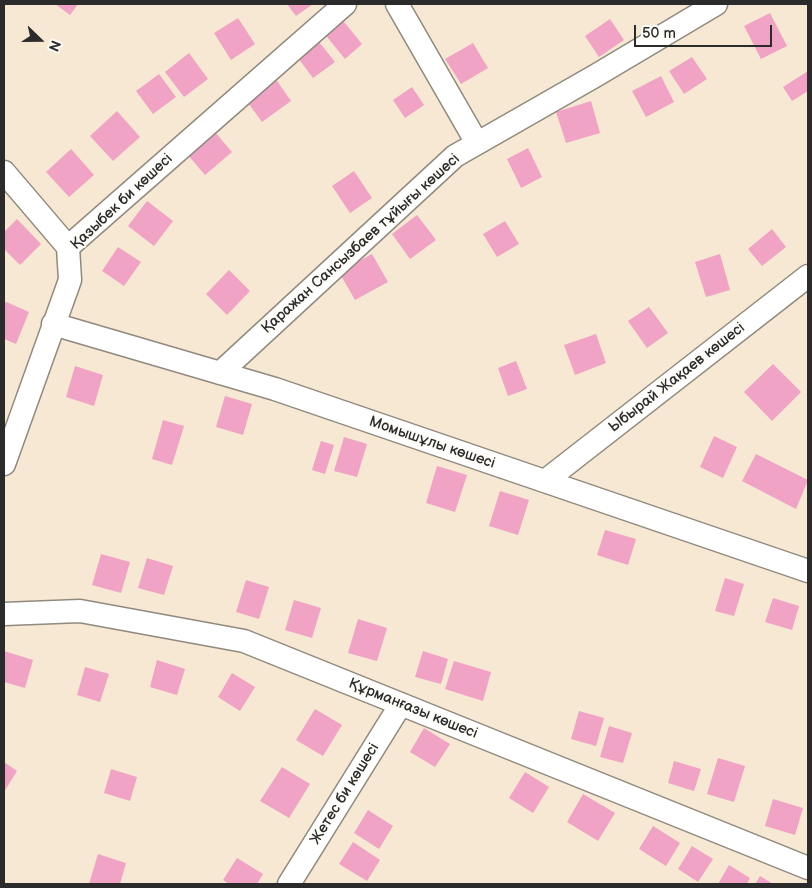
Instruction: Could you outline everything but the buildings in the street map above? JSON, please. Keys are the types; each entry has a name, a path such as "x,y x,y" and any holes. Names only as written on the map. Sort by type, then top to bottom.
{"street":[{"name":"Қазыбек би көшесі","path":"4,464 70,280 68,247 345,4"},
{"path":"397,4 477,143"},
{"name":"Қаражан Сансызбаев тұйығы көшесі","path":"220,373 455,156 716,4"},
{"path":"4,172 68,247"},
{"name":"Ыбырай Жақаев көшесі","path":"545,481 808,276"},
{"name":"Момышұлы көшесі","path":"53,324 284,392 808,571"},
{"name":"Құрманғазы көшесі","path":"4,614 80,610 244,641 808,868"},
{"name":"Жетес би көшесі","path":"290,884 401,704"}]}
